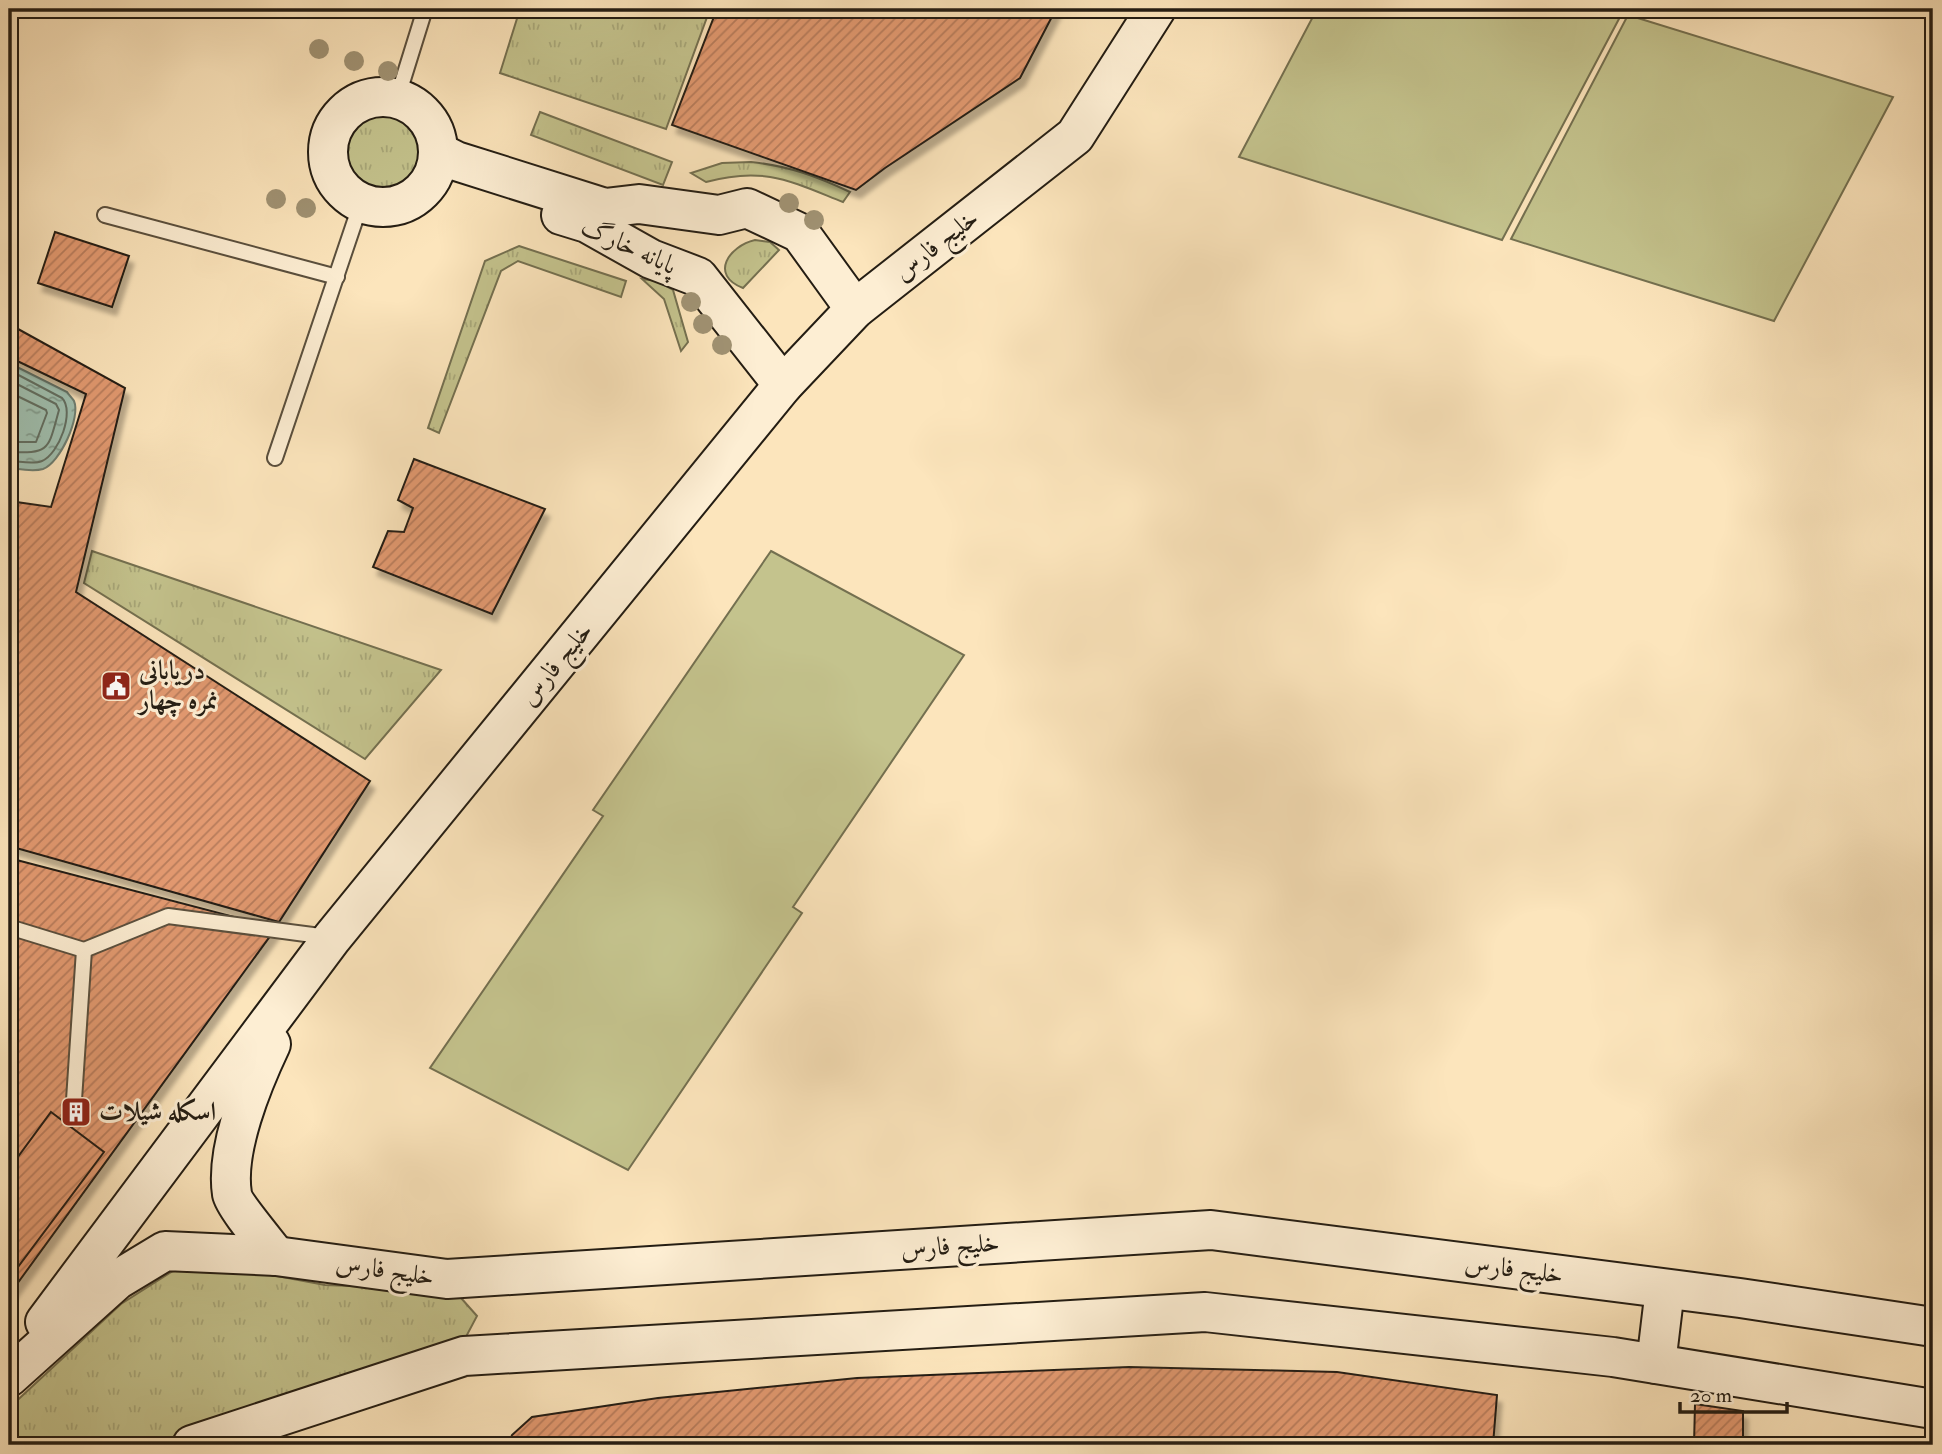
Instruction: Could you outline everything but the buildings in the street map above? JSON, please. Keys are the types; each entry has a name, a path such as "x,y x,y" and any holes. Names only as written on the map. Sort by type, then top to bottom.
{"main road":[{"name":"خلیج فارس","path":"9,1372 332,938 783,385 855,309 1075,136 1156,9"},
{"path":"379,97 397,99 414,106 428,118 436,135 433,167 414,199 397,206 379,208 361,203 346,194 335,179 329,162 329,144 335,127 346,112 361,102 379,97"},
{"path":"433,167 456,162 605,208 639,204 719,215 747,208 800,233 855,309"},
{"name":"پایانه خارگ","path":"433,167 450,180 587,223 651,259 698,277 783,385"},
{"path":"276,1256 232,1197 233,1152 254,1080 304,975"},
{"name":"خلیج فارس","path":"9,1377 117,1280 165,1251 276,1256 446,1279 1211,1230 1933,1327"},
{"path":"1656,1364 1665,1289"},
{"path":"192,1445 464,1356 1191,1313 1558,1351 1656,1364 1933,1409"}],"lane":[{"path":"397,99 425,9"},
{"path":"275,458 361,203"},
{"path":"105,215 337,277"},
{"path":"9,927 84,950 168,916 332,938"},
{"path":"74,1100 84,950"}],"green space":[{"path":"520,9 710,9 666,129 500,73"},
{"path":"1317,9 1600,9 1621,15 1502,240 1239,157"},
{"path":"1628,15 1893,97 1774,321 1511,239"},
{"path":"392,95 428,118 437,142 436,156 433,169 419,193 397,206 375,207 356,200 342,188 333,171 329,152 332,133 342,116 360,102"},
{"path":"540,112 672,162 663,185 531,135"},
{"path":"751,162 802,172 850,192 843,202 776,178 744,175 706,182 691,173 722,163"},
{"path":"755,240 770,242 779,250 743,288 727,276 726,261 737,248"},
{"path":"519,246 626,281 621,297 518,261 501,271 439,433 428,428 485,261"},
{"path":"642,279 657,281 673,290 688,342 681,351 664,299"},
{"path":"92,551 441,670 365,759 84,583"},
{"path":"771,551 964,655 793,907 802,913 628,1170 430,1068 603,816 593,810"},
{"path":"190,1260 325,1285 454,1290 477,1316 459,1350 172,1445 9,1445 9,1408 121,1304"}],"water":[{"path":"9,363 67,392 74,401 74,418 68,439 56,458 43,469 9,468"}],"place":[{"name":"دریابانی نمره چهار","path":"116,686"},
{"name":"اسکله شیلات","path":"76,1112"}]}
